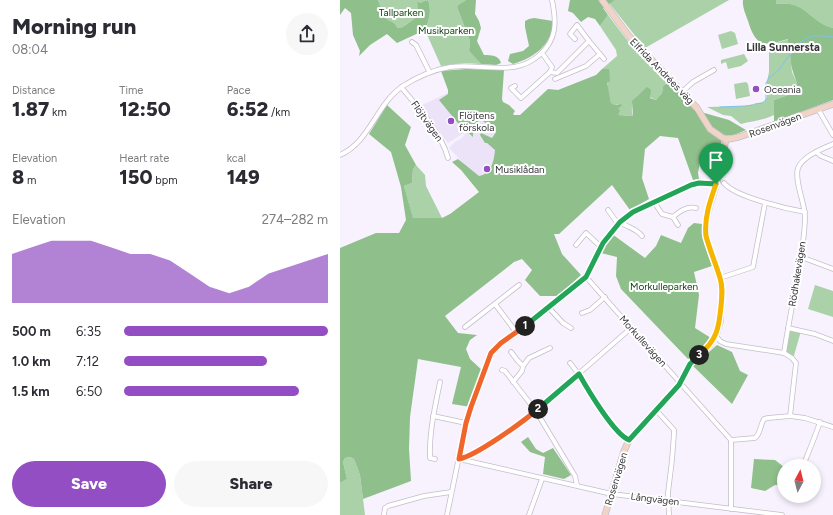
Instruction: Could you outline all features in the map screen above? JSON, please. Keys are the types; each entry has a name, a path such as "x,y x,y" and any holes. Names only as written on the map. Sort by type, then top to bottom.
{"street":[{"path":"340,155 347,152 357,143 388,98 401,87 429,72 450,67 466,66 514,67 530,62 542,53 550,42 554,31 555,20 552,0"},
{"name":"Elfrida Andrées väg","path":"602,0 629,36 697,108 710,129 726,139"},
{"path":"575,39 570,34 576,25 604,59"},
{"path":"550,72 557,73 589,41"},
{"path":"412,42 416,45 429,72"},
{"path":"515,86 511,88 521,98 550,72 552,67 542,53"},
{"path":"554,79 586,66 600,54"},
{"path":"682,92 693,82 714,70"},
{"name":"Flöjtvägen","path":"401,87 416,104 429,123 446,149 448,158"},
{"name":"Rosenvägen","path":"605,515 624,450 629,440 680,382 694,359 706,349 716,336 720,322 722,294 720,278 709,245 706,230 708,209 716,184 726,139 739,138 833,104"},
{"path":"818,109 833,135"},
{"name":"Rödhakevägen","path":"784,353 801,257 805,212 798,180 798,169 816,152 833,144"},
{"path":"816,152 833,161"},
{"path":"447,515 466,423 491,353 501,343 549,308 586,277 607,237 619,223 633,212 691,185 699,183 716,184"},
{"path":"724,183 729,188 765,203 805,212"},
{"path":"654,202 662,214 673,217 678,225"},
{"path":"720,278 753,267 765,203"},
{"path":"673,217 680,211 691,207 696,208"},
{"path":"608,210 619,223 640,232 642,236"},
{"path":"576,245 586,233 601,247"},
{"path":"801,257 833,269"},
{"name":"Morkullevägen","path":"586,277 731,440"},
{"path":"465,327 519,286"},
{"path":"582,314 590,310 605,298"},
{"path":"495,304 516,332"},
{"path":"549,308 563,323 571,328"},
{"path":"459,459 466,458 536,411 631,328"},
{"path":"788,328 815,334 833,341"},
{"path":"716,336 720,341 726,344 784,353 792,358 796,363 790,416"},
{"path":"513,382 522,371 529,358 550,348"},
{"path":"511,352 524,366"},
{"path":"570,363 620,435 629,440"},
{"path":"502,370 505,371 536,411 575,476 577,485"},
{"path":"435,458 430,458 431,429 440,382"},
{"path":"656,410 674,430 668,500 669,515"},
{"path":"433,416 466,423"},
{"path":"731,509 731,440 755,438 760,433 764,419 790,416 805,418 833,427"},
{"path":"805,459 814,441 820,422"},
{"name":"Långvägen","path":"459,459 612,494 782,515"},
{"path":"529,515 542,479"},
{"path":"384,515 385,508 388,506 424,496 451,492"}],"shaded area":[{"name":"Flöjtens förskola","path":"452,91 477,109 464,133 448,143 420,106"},
{"name":"Musiklådan","path":"481,111 523,148 488,189 449,148 456,141 462,138"}],"green space":[{"path":"340,0 378,0 385,18 394,23 398,28 403,27 418,16 417,1 420,3 428,0 430,8 429,19 425,30 397,43 387,34 370,45 359,56 360,51 353,35 351,13 345,8 340,15"},
{"name":"Tallparken","path":"378,0 427,0 420,3 417,1 418,16 403,27 398,28 394,23 385,18"},
{"name":"Musikparken","path":"428,0 466,0 457,7 470,41 469,51 481,64 465,63 441,66 425,30 430,15"},
{"path":"466,0 476,0 475,14 481,28 477,41 484,55 492,55 497,57 501,63 496,65 481,64 469,51 470,41 457,7"},
{"path":"570,0 615,0 603,8 608,15 600,26 595,19 588,17 581,22 573,13 568,11"},
{"path":"615,0 729,0 645,48 609,3"},
{"path":"743,0 776,0 776,4 795,5 818,21 833,28 833,100 774,122 774,100 791,94 797,83 790,59 793,48 790,50 788,39 767,44 758,40 751,30"},
{"path":"776,0 833,0 833,28 818,21 795,5 776,4"},
{"path":"608,15 627,40 669,82 663,86 662,93 656,100 641,93 638,95 632,106 633,116 617,115 618,109 622,106 611,103 607,87 609,70 602,69 617,56 616,50 600,26"},
{"path":"534,18 553,21 550,37 535,54 513,64 508,61 510,54 523,51 529,46 525,21"},
{"path":"731,31 735,33 738,44 722,49 718,35"},
{"path":"789,39 793,47 793,52 790,55 792,72 797,83 791,94 774,100 774,115 741,124 731,116 723,115 707,107 745,106 764,102 767,97 766,86 769,72 769,45"},
{"path":"744,54 748,61 741,66 728,69 726,62 721,64 721,60"},
{"path":"466,69 504,70 502,99 503,102 515,111 513,114 514,115 520,115 548,89 558,90 596,75 602,69 609,69 610,81 607,83 611,103 615,105 621,104 622,106 618,109 620,110 618,115 633,116 632,101 647,87 651,90 650,98 656,100 662,93 663,86 669,82 694,110 729,120 746,130 734,135 725,135 722,139 717,161 711,152 702,151 698,173 699,179 693,180 678,138 660,136 645,149 642,178 649,199 630,210 612,185 559,234 554,234 562,254 581,275 558,296 540,296 525,280 532,270 522,259 514,262 445,316 458,333 477,335 470,340 466,349 470,359 484,372 471,407 452,404 461,367 418,359 410,417 409,449 411,481 363,499 360,475 354,459 350,457 345,458 343,462 347,479 340,483 340,248 376,233 399,233 406,220 401,187 391,152 369,134 387,105 411,127 405,145 416,165 413,169 412,183 404,186 413,218 442,218 450,214 479,192 461,170 452,162 458,159 479,176 483,175 490,170 492,166 495,150 485,143 480,135 481,133 492,138 496,132 493,128 480,119 473,128 473,137 457,122 439,100 448,94 441,71"},
{"path":"746,82 748,84 750,96 736,99 734,84"},
{"path":"416,165 425,175 426,186 442,218 413,219 404,186 412,183 413,169"},
{"name":"Morkulleparken","path":"694,223 702,224 704,243 712,266 694,272 699,295 695,328 711,338 704,347 688,359 621,289 616,276 617,257 601,253 612,234 645,258 656,246 661,235 681,243 688,228"},
{"path":"815,285 833,291 833,317 808,309"},
{"path":"788,328 801,331 793,359 784,353"},
{"path":"717,345 732,352 740,371 748,375 732,404 693,366"},
{"path":"528,437 536,449 543,453 553,448 571,475 564,479 543,474 545,457 530,452 521,442"},
{"path":"350,457 354,459 360,475 365,515 340,515 340,483 347,479 343,462 345,458"},
{"path":"754,459 775,460 777,462 777,485 765,491 751,488"}],"waterway":[{"path":"790,50 809,37 833,37"},
{"path":"755,104 762,103 766,100 766,83 769,78 779,70 790,54"},
{"path":"720,107 753,105"}],"place":[{"name":"Oceania","path":"756,89"},
{"name":"Flöjtens förskola","path":"451,121"},
{"name":"Musiklådan","path":"487,169"}],"district":[{"name":"Lilla Sunnersta","path":"783,47"}],"route":[{"path":"699,183 716,184 708,209 706,236 720,278 722,290 719,327 713,341 690,364 679,385 629,440 620,435 579,374 536,411 466,458 459,459 466,423 493,350 549,308 586,277 607,237 620,222 633,212 691,185 699,183"}]}
